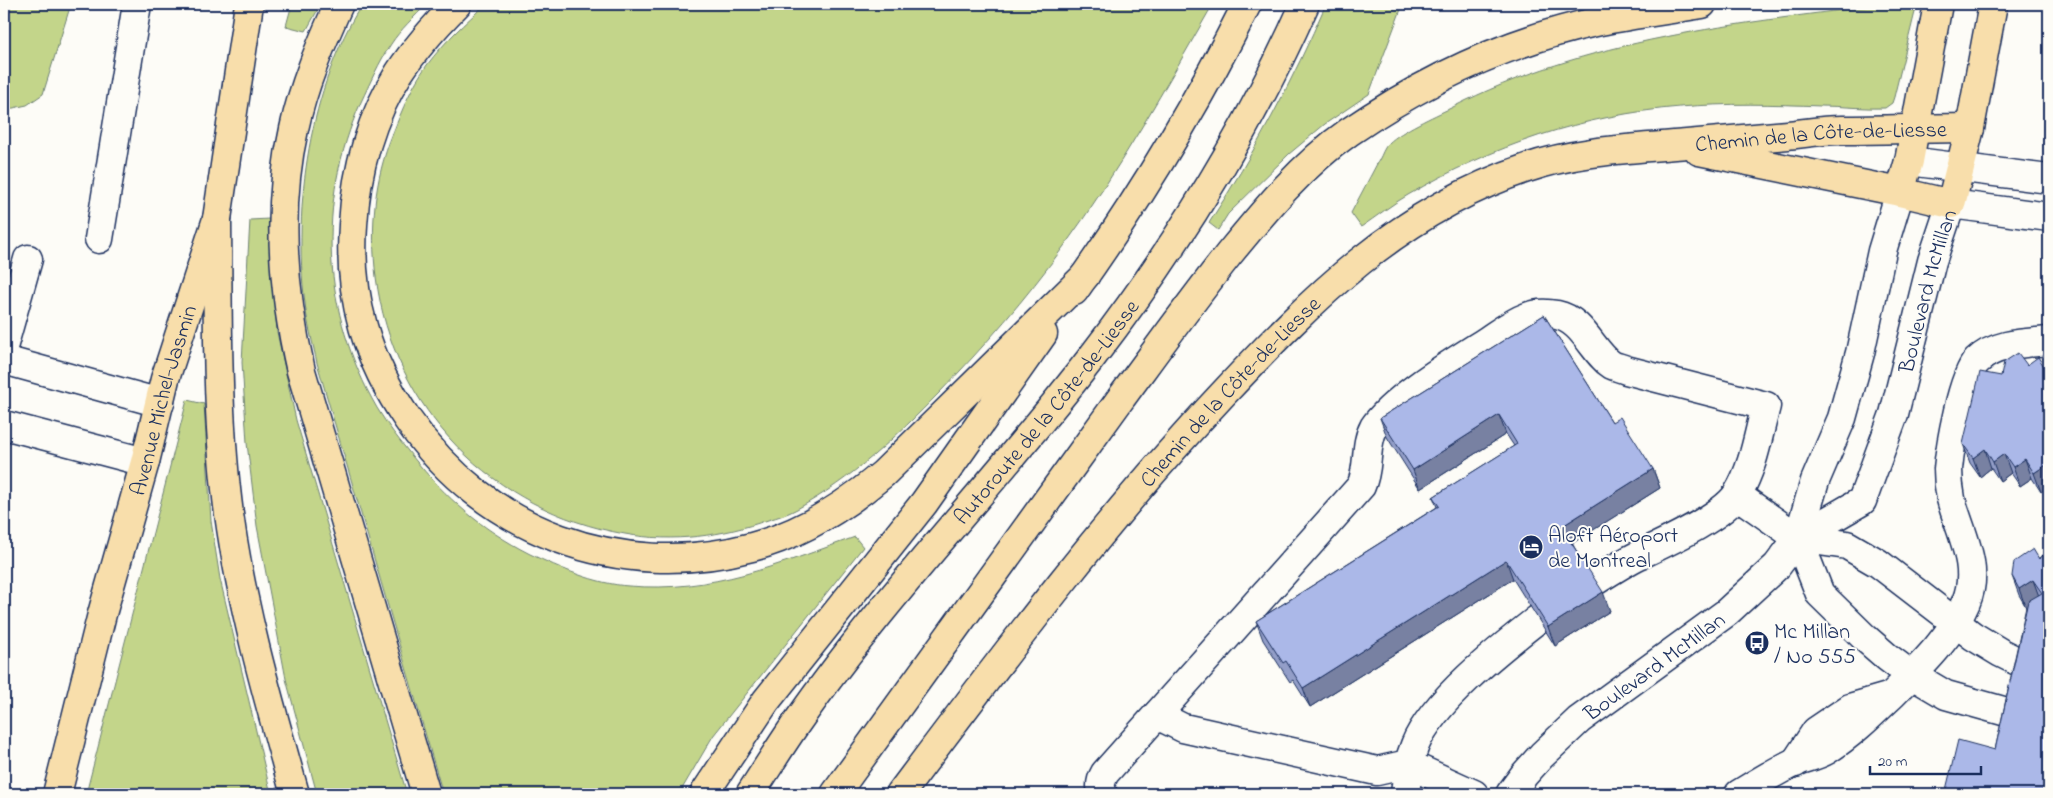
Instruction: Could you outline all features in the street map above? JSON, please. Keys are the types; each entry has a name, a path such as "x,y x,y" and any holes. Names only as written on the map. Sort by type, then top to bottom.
{"main road":[{"name":"Avenue Michel-Jasmin","path":"57,794 102,614 145,462 165,379 217,219 249,4"},
{"path":"339,4 308,79 294,129 287,172 284,211 286,287 292,332 301,371 426,794"},
{"path":"457,4 414,51 398,75 371,128 354,202 353,266 358,310 367,343 382,376 413,427 440,461 464,484 493,506 523,524 556,539 590,550 626,556 670,558 710,556 753,547 792,533 823,518 855,498 883,474 1085,276"},
{"name":"Autoroute de la Côte-de-Liesse","path":"704,794 766,701 924,503 1115,233 1168,150 1247,4"},
{"name":"Autoroute de la Côte-de-Liesse","path":"750,794 798,720 866,631 1057,401 1128,310 1197,206 1229,152 1283,52 1305,4"},
{"path":"835,794 1152,355 1252,225 1288,185 1347,134 1415,90 1450,72 1528,41 1600,21 1702,4"},
{"name":"Boulevard McMillan","path":"1900,192 1909,162 1938,4"},
{"name":"Boulevard McMillan","path":"1951,204 1970,128 1993,4"},
{"name":"Chemin de la Côte-de-Liesse","path":"900,794 1071,569 1151,473 1250,366 1308,307 1353,266 1423,215 1475,187 1500,177 1531,166 1578,155 1616,149 1670,146 1841,130 1970,128"},
{"name":"Chemin de la Côte-de-Liesse","path":"1670,146 1951,204"},
{"path":"217,219 219,420 229,516 239,575 252,633 295,794"}],"street":[{"path":"99,240 137,4"},
{"path":"1909,162 2049,179"},
{"name":"Boulevard McMillan","path":"1510,794 1542,755 1579,720 1726,613 1778,566 1798,538 1815,480 1842,418 1860,353 1882,251 1900,192"},
{"path":"1951,204 2049,217"},
{"name":"Boulevard McMillan","path":"1798,538 1862,501 1896,406 1932,261 1951,204"},
{"path":"4,344 28,259"},
{"path":"1103,794 1101,782 1105,773 1361,486 1365,476 1368,443 1381,417 1440,371 1526,317 1543,313 1559,315 1588,337 1612,365 1766,406 1748,473 1737,495 1729,504 1691,529 1634,558 1592,583"},
{"path":"1739,794 1795,763 1825,751 1862,725 1928,658 1955,622 1966,601 1970,580 1970,560 1951,500 1948,468 1968,373 1977,361 1988,353 2001,348 2049,341"},
{"path":"4,360 160,404"},
{"path":"4,425 145,462"},
{"path":"1737,495 1798,538 1847,545 1892,572 1955,622 2001,653 2025,665"},
{"path":"1798,538 1820,594 1864,637 1907,672 1946,695 2014,714"},
{"path":"1390,794 1408,764 1415,744 1439,709 1489,659 1538,619"},
{"path":"1157,715 1183,728 1377,771 1408,764 1474,794"},
{"path":"1405,794 1408,764"}],"green space":[{"path":"4,4 71,4 43,94 27,105 4,110"},
{"path":"292,4 321,4 306,31 286,26"},
{"path":"362,4 427,4 403,28 387,51 361,102 347,140 337,179 332,218 332,257 336,296 345,334 359,371 377,408 389,427 425,472 466,512 512,544 566,570 616,585 659,587 717,581 772,566 855,537 863,547 713,736 679,794 443,794 317,363 305,303 301,227 309,148 329,72 344,37"},
{"path":"486,4 1213,4 1123,157 1064,246 1020,303 988,340 956,376 906,425 855,471 797,509 751,526 715,534 662,538 625,534 577,522 533,503 493,478 457,447 427,411 404,370 386,325 376,277 373,240 375,204 381,168 404,107 422,73 448,41"},
{"path":"1326,4 1403,4 1369,94 1325,124 1289,154 1228,214 1218,230 1209,223 1242,170 1272,116"},
{"path":"1887,4 1917,4 1894,97 1892,103 1885,108 1768,104 1715,105 1644,111 1608,117 1573,125 1539,136 1472,162 1408,195 1361,227 1351,213 1384,149 1394,138 1427,119 1503,84 1556,65 1664,37 1719,27"},
{"path":"269,219 277,332 296,420 407,794 317,794 286,679 257,526 247,443 242,362 250,220"},
{"path":"187,400 204,404 211,521 220,579 271,794 86,794"}],"building":[{"path":"1544,315 1612,422 1620,417 1653,469 1561,527 1603,592 1548,627 1506,560 1303,688 1286,661 1283,663 1256,621 1439,506 1433,497 1517,444 1499,415 1413,470 1380,418"},
{"path":"2018,353 2027,365 2038,357 2047,371 2049,369 2049,463 2034,473 2025,459 2013,467 2004,454 1993,462 1985,449 1973,458 1963,444 1980,372 2001,376 2004,362"},
{"path":"2049,531 2049,540 2045,534"},
{"path":"2033,549 2039,559 2049,551 2049,794 1945,794 1958,740 1995,750 2028,601 2042,593 2033,580 2019,589 2012,576 2014,562"}],"place":[{"name":"Aloft Aéroport de Montreal","path":"1531,547"},
{"name":"Mc Millan / No 555","path":"1757,643"}]}
